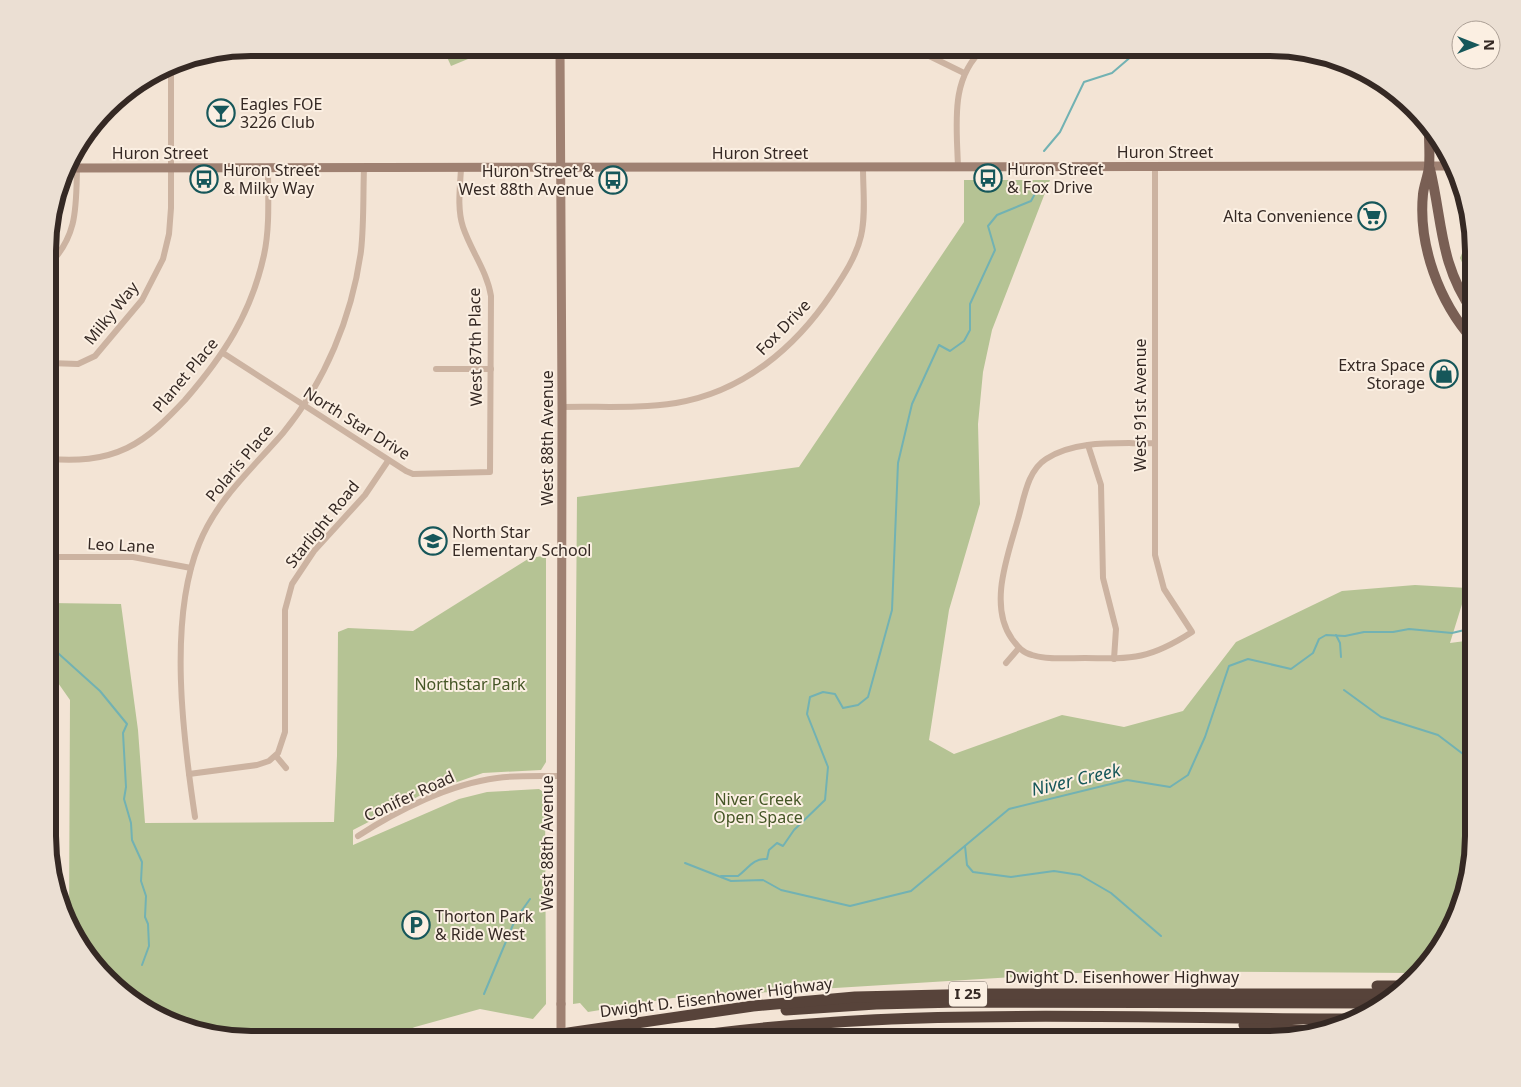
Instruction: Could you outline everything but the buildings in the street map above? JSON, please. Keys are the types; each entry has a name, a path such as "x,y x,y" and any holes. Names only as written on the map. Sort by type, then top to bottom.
{"highway":[{"path":"1331,992 1352,987 1393,986"},
{"name":"Dwight D. Eisenhower Highway","path":"582,1031 809,1000 902,995 1331,992 1383,994"},
{"path":"725,1010 753,1013 848,1005 959,1002 1370,1003"},
{"path":"1325,1019 1341,1017"},
{"path":"1167,1018 1290,1029"},
{"name":"I 25","path":"740,1031 782,1026 886,1019 1335,1019"}],"main road":[{"name":"West 88th Avenue","path":"560,56 562,407 561,1031"},
{"path":"1429,139 1429,166 1423,193 1423,211 1432,268 1452,311 1465,329"},
{"path":"1429,166 1436,196 1444,254 1458,289 1465,300"},
{"name":"Huron Street","path":"76,168 561,169 1445,166"}],"street":[{"path":"929,56 964,73"},
{"path":"958,168 957,101 964,73 978,56"},
{"name":"Milky Way","path":"56,363 78,364 89,360 102,350 146,295 163,260 170,234 172,168 171,73"},
{"name":"West 91st Avenue","path":"1114,659 1143,657 1172,646 1192,632 1164,589 1156,565 1153,443 1155,167"},
{"path":"56,256 66,244 72,228 75,213 76,168"},
{"name":"Planet Place","path":"56,460 73,461 104,457 127,448 145,438 169,417 223,353 250,303 264,255 268,216 268,168"},
{"name":"Polaris Place","path":"195,817 183,726 182,632 185,599 191,568 199,543 216,510 303,406 338,341 355,286 363,228 364,168"},
{"name":"Fox Drive","path":"562,407 675,404 726,388 768,364 810,324 850,265 861,234 862,168"},
{"name":"West 87th Place","path":"460,169 460,210 463,226 484,270 491,291 490,472"},
{"name":"North Star Drive","path":"223,353 388,461 413,474 490,472"},
{"path":"436,369 491,369"},
{"path":"1088,445 1100,485 1103,578 1112,605 1116,630 1114,659 1038,657 1019,648 1005,629 1002,619 1004,567 1035,469 1048,457 1088,445 1153,443"},
{"name":"Starlight Road","path":"276,756 282,746 285,732 285,618 286,602 292,584 314,551 365,495 388,461"},
{"name":"Leo Lane","path":"56,557 133,557 191,568"},
{"path":"1006,663 1019,648"},
{"path":"189,774 257,765 276,756 286,768"},
{"name":"Conifer Road","path":"358,836 428,799 465,785 506,777 562,776"}],"green space":[{"path":"447,56 475,56 451,66"},
{"name":"Niver Creek Open Space","path":"964,180 1050,180 992,330 983,372 978,424 980,504 949,610 929,740 954,754 1062,715 1124,727 1183,711 1236,642 1342,591 1415,585 1465,588 1465,594 1450,643 1465,641 1465,836 1461,874 1445,922 1432,944 1409,973 1110,971 673,998 588,1012 580,1003 573,1004 577,497 799,467 964,222"},
{"path":"1465,250 1465,269 1460,258"},
{"name":"Northstar Park","path":"546,555 546,762 541,770 483,773 423,794 353,830 353,845 459,799 487,792 539,789 545,793 546,1004 533,1019 480,1009 405,1031 251,1031 226,1029 201,1024 165,1011 143,998 113,974 82,933 69,904 70,700 56,680 56,603 121,604 138,730 145,823 334,822 337,756 338,632 348,628 413,631 528,559"}],"waterway":[{"path":"1044,151 1060,132 1084,82 1112,73 1132,56"},
{"path":"721,876 738,876 754,862 767,859 769,850 777,843 783,846 794,830 825,800 828,767 807,714 810,697 823,692 835,694 843,708 858,705 868,697 892,610 898,463 912,404 939,345 950,351 964,341 970,330 970,304 995,250 988,226 997,215 1031,201 1037,190"},
{"name":"Niver Creek","path":"685,863 731,881 763,880 781,890 850,906 911,891 1009,809 1127,780 1170,787 1188,775 1205,737 1229,666 1248,659 1291,669 1313,653 1319,639 1326,635 1345,636 1364,632 1393,632 1409,629 1452,633 1465,630"},
{"path":"1336,635 1340,643 1341,657"},
{"path":"56,651 100,691 127,724 123,733 126,787 124,799 131,823 132,840 142,862 141,881 146,896 145,917 148,924 149,946 142,965"},
{"path":"1344,690 1381,717 1438,735 1465,758"},
{"path":"965,846 967,865 973,872 1011,877 1054,871 1080,875 1111,893 1161,936"},
{"name":"Niver Creek","path":"484,994 515,920 530,899"}],"place":[{"name":"Eagles FOE 3226 Club","path":"221,113"},
{"name":"Huron Street & Fox Drive","path":"988,178"},
{"name":"Huron Street & Milky Way","path":"204,179"},
{"name":"Huron Street & West 88th Avenue","path":"613,180"},
{"name":"Alta Convenience","path":"1372,216"},
{"name":"Extra Space Storage","path":"1444,374"},
{"name":"North Star Elementary School","path":"433,541"},
{"name":"Thorton Park & Ride West","path":"416,925"}]}
